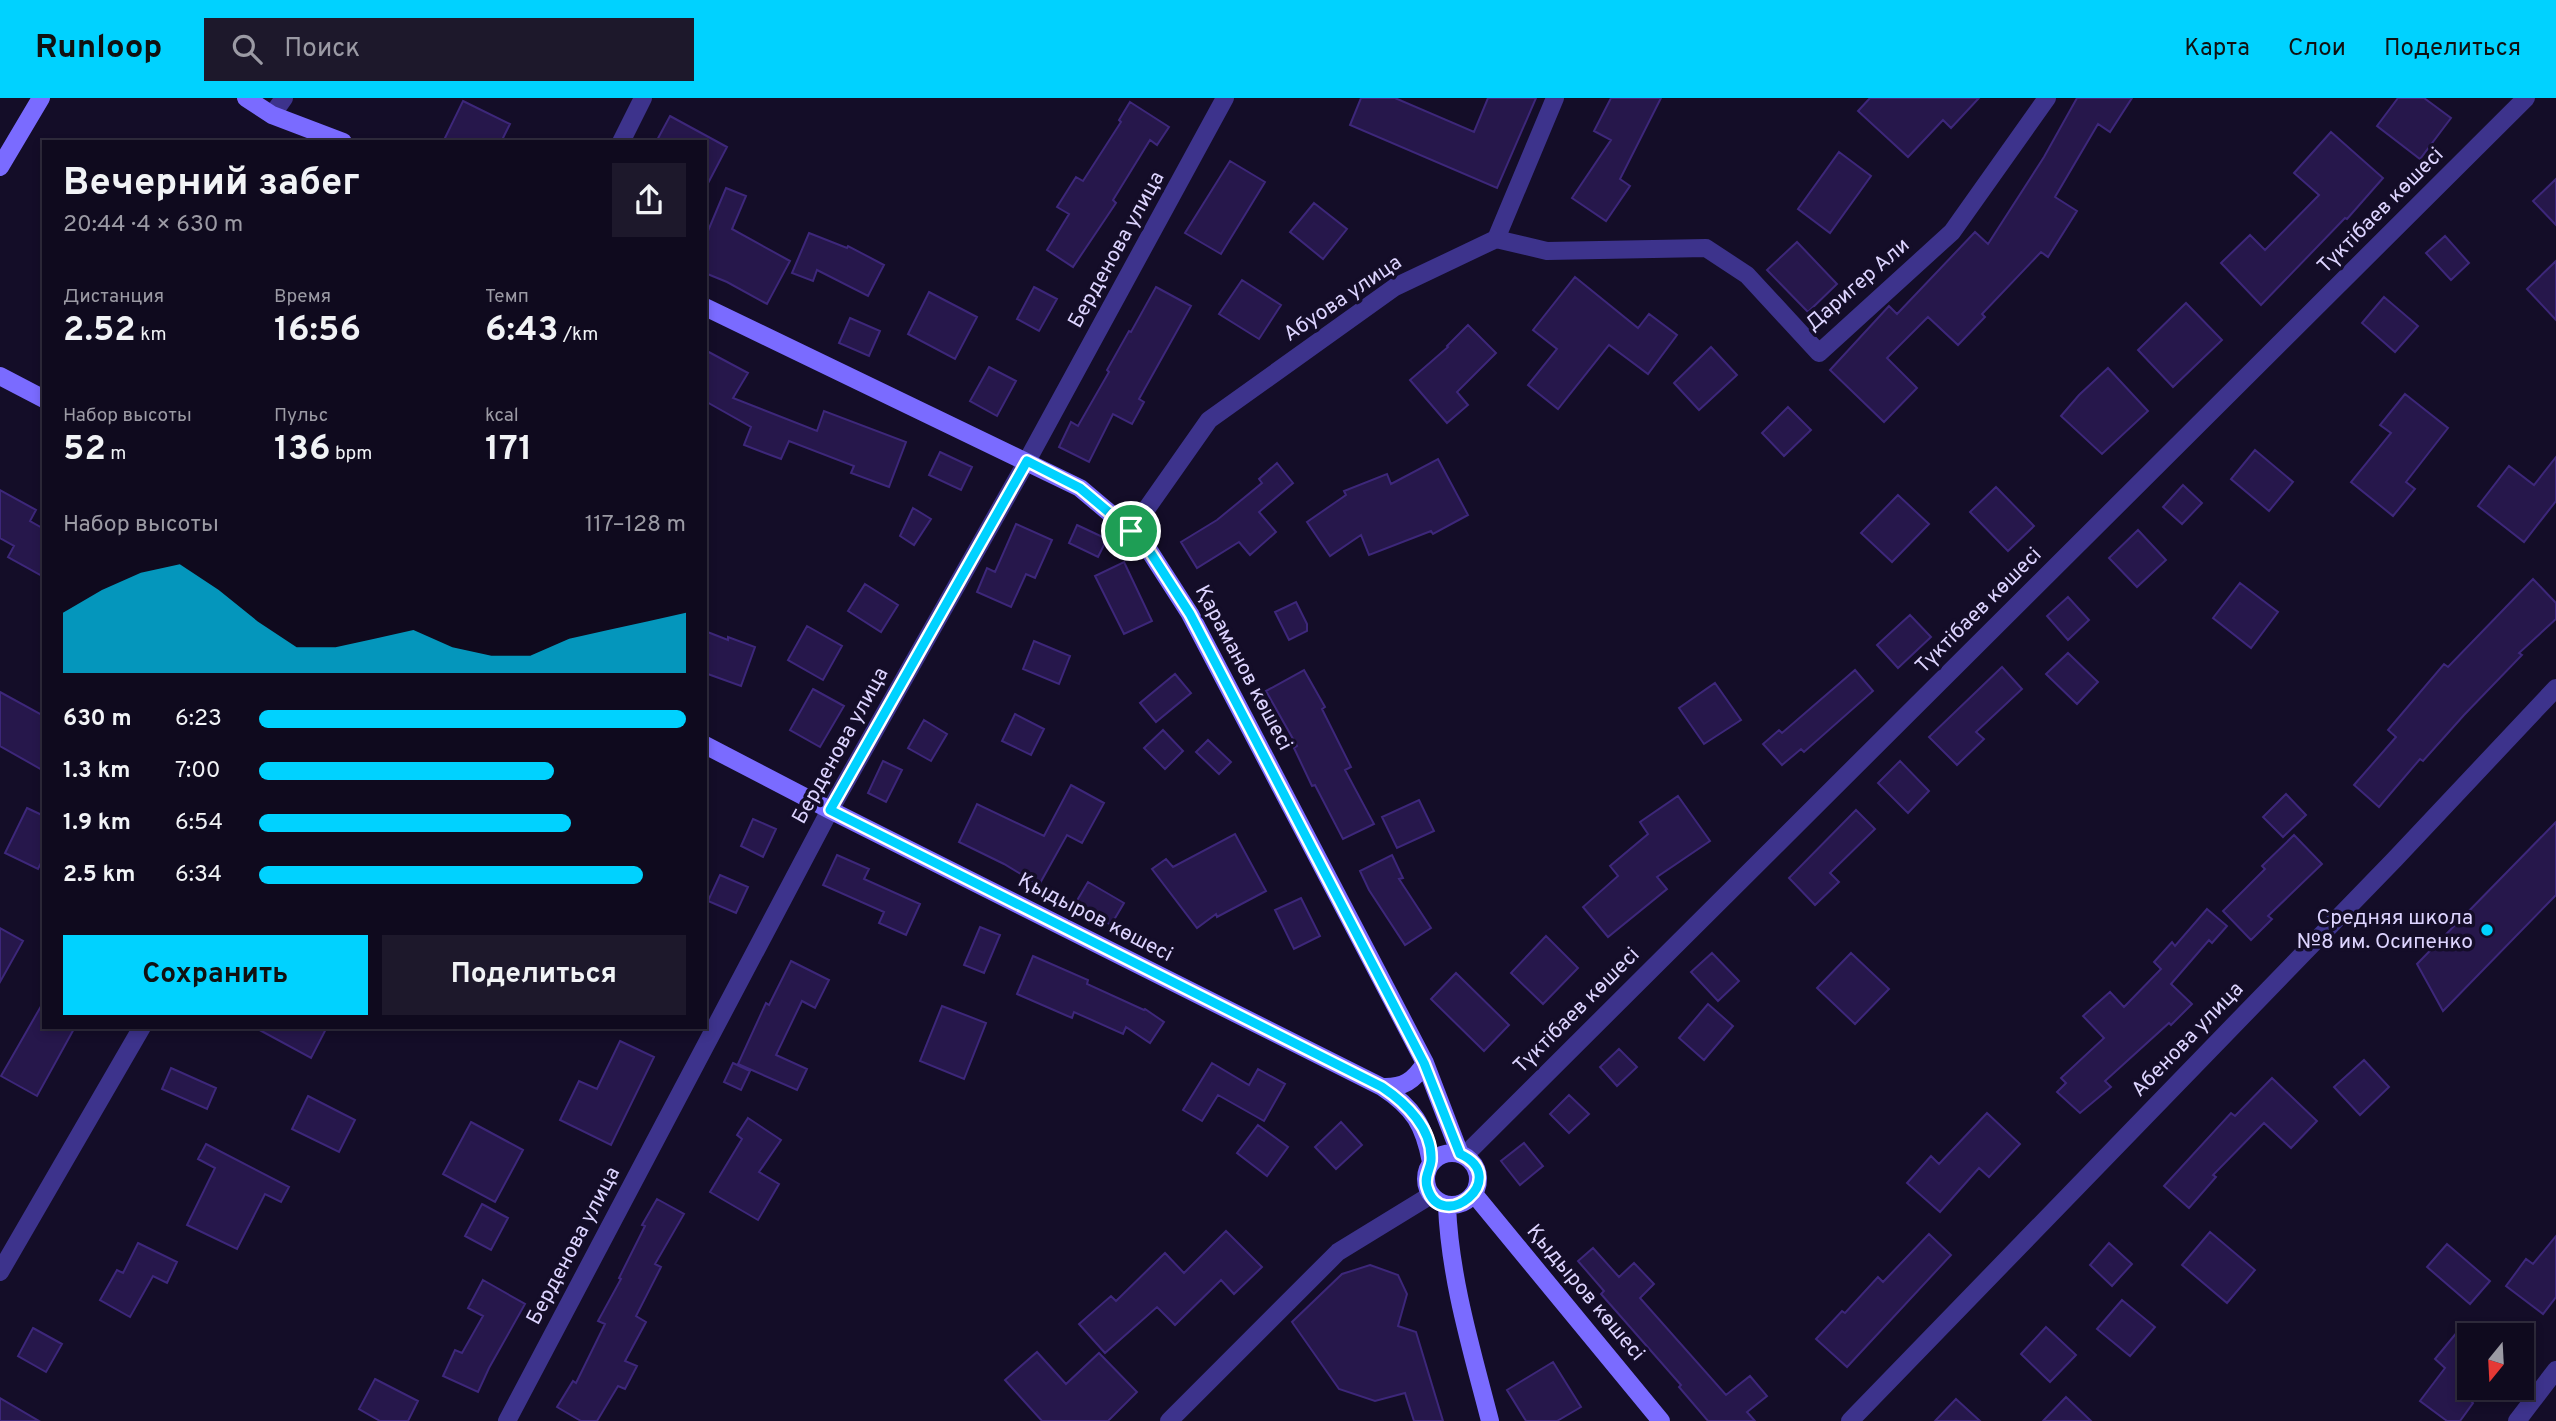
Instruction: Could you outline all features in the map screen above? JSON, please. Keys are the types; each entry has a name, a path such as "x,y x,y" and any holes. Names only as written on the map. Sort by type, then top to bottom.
{"street":[{"path":"0,167 41,98"},
{"path":"246,98 272,115 338,140"},
{"path":"272,115 284,98"},
{"path":"622,140 643,98"},
{"name":"Берденова улица","path":"507,1421 830,810 1027,461 1225,98"},
{"path":"1496,239 1555,98"},
{"name":"Даригер Али","path":"1496,239 1547,251 1706,248 1747,275 1819,353 1952,232 2047,98"},
{"name":"Түктібаев көшесі","path":"1462,1155 2526,98"},
{"name":"Абуова улица","path":"1131,531 1209,420 1395,287 1496,239"},
{"name":"Қараманов көшесі","path":"707,308 1080,488 1143,541 1190,614 1424,1063 1462,1155"},
{"path":"0,376 42,398"},
{"name":"Абенова улица","path":"1850,1421 2395,859 2556,688"},
{"name":"Қыдыров көшесі","path":"707,746 1382,1087 1403,1101 1416,1117 1427,1139 1431,1163"},
{"path":"0,1272 141,1029"},
{"path":"1382,1087 1397,1088 1410,1082 1424,1063"},
{"path":"1450,1153 1462,1155 1476,1169 1478,1186 1474,1195 1458,1205 1447,1206 1431,1195 1426,1179 1431,1163 1440,1156 1450,1153"},
{"path":"1169,1421 1338,1252 1431,1195"},
{"name":"Қыдыров көшесі","path":"1474,1195 1661,1421"},
{"path":"1447,1206 1462,1315 1490,1421"},
{"path":"2517,1421 2556,1370"}],"building":[{"path":"1361,98 1395,98 1474,132 1488,98 1536,98 1497,188 1350,125"},
{"path":"1611,98 1661,98 1620,179 1630,186 1606,221 1572,198 1611,140 1594,131"},
{"path":"1870,98 1979,98 1951,128 1943,120 1908,157 1858,111"},
{"path":"2077,98 2132,98 2110,132 2098,124 2055,197 2077,211 2048,257 2041,252 1982,314 1985,317 1958,345 1928,317 1887,358 1917,388 1884,422 1830,370 1889,306 1897,314 1975,232 1988,244 2044,157"},
{"path":"2398,98 2424,98 2451,118 2420,159 2377,126"},
{"path":"463,101 510,124 502,140 444,140"},
{"path":"1130,102 1169,127 1157,145 1150,140 1113,200 1116,203 1073,267 1047,250 1069,214 1057,207 1076,177 1083,181 1121,122 1119,120"},
{"path":"670,116 727,147 707,185 707,140 657,140"},
{"path":"2331,132 2383,178 2347,219 2345,218 2261,305 2221,263 2250,235 2265,250 2319,195 2294,173"},
{"path":"1839,152 1871,176 1830,233 1798,209"},
{"path":"1230,161 1265,182 1221,254 1185,233"},
{"path":"2556,179 2556,225 2533,201"},
{"path":"726,188 746,196 732,229 790,261 767,304 707,274 707,233"},
{"path":"1314,203 1347,229 1323,259 1290,232"},
{"path":"809,233 847,248 848,246 884,265 868,296 817,270 813,281 792,273"},
{"path":"2445,236 2469,263 2451,280 2426,253"},
{"path":"1797,242 1837,284 1808,312 1767,270"},
{"path":"2556,261 2556,320 2527,289"},
{"path":"1575,277 1638,328 1649,314 1677,335 1648,374 1609,345 1558,409 1528,385 1557,349 1533,330"},
{"path":"1242,280 1281,305 1259,339 1219,314"},
{"path":"1034,287 1057,299 1039,331 1017,319"},
{"path":"1156,287 1191,306 1139,399 1144,402 1132,424 1113,414 1089,462 1059,447 1071,422 1078,426 1109,372 1107,370"},
{"path":"929,292 977,317 955,359 908,334"},
{"path":"2384,297 2418,326 2395,352 2362,323"},
{"path":"2186,303 2222,340 2173,387 2138,350"},
{"path":"850,318 880,331 869,356 839,343"},
{"path":"1468,325 1496,353 1457,392 1468,405 1447,423 1410,380 1448,347"},
{"path":"1711,347 1737,375 1699,410 1674,383"},
{"path":"707,351 748,373 733,398 817,431 824,411 906,442 889,487 851,473 854,466 789,441 781,459 744,445 751,427 707,402"},
{"path":"989,367 1016,381 997,416 970,401"},
{"path":"2108,368 2148,411 2102,454 2061,416"},
{"path":"2405,394 2448,428 2406,482 2415,489 2393,516 2351,482 2391,433 2380,425"},
{"path":"1788,407 1811,430 1784,456 1762,433"},
{"path":"2255,450 2293,482 2269,511 2231,479"},
{"path":"940,452 972,467 961,490 929,475"},
{"path":"2556,457 2556,501 2524,542 2478,506 2509,466 2534,485"},
{"path":"1438,459 1468,515 1433,534 1431,531 1369,555 1361,535 1330,556 1307,522 1346,495 1344,491 1387,474 1391,484"},
{"path":"1277,463 1293,483 1259,512 1276,532 1250,555 1239,542 1197,568 1181,542 1217,520 1262,483 1259,479"},
{"path":"2183,485 2202,503 2182,524 2163,507"},
{"path":"1996,487 2034,526 2008,551 1970,512"},
{"path":"0,490 36,510 30,521 42,528 42,576 8,557 14,546 0,538"},
{"path":"1898,495 1929,524 1892,562 1861,533"},
{"path":"913,508 931,519 914,545 900,536"},
{"path":"1016,524 1052,540 1035,578 1026,574 1011,607 977,592 987,568 995,572"},
{"path":"1077,525 1107,539 1098,557 1069,543"},
{"path":"2138,530 2166,560 2137,587 2109,558"},
{"path":"1124,562 1152,621 1124,634 1095,576"},
{"path":"2533,579 2556,603 2556,619 2519,653 2522,655 2423,761 2420,759 2379,807 2354,785 2396,737 2388,730 2444,664 2448,667"},
{"path":"2240,583 2278,612 2251,648 2213,618"},
{"path":"865,584 898,605 881,632 848,611"},
{"path":"2068,597 2089,620 2068,640 2047,616"},
{"path":"1296,602 1307,624 1307,631 1289,640 1275,612"},
{"path":"1910,615 1931,637 1898,668 1877,645"},
{"path":"807,626 842,646 823,680 788,660"},
{"path":"707,632 755,647 741,686 707,674"},
{"path":"1034,641 1070,656 1059,684 1023,669"},
{"path":"2068,653 2098,682 2077,704 2046,674"},
{"path":"2002,667 2022,689 1976,732 1984,739 1957,765 1929,737"},
{"path":"1304,670 1325,707 1322,709 1351,767 1345,770 1374,824 1343,839 1315,785 1312,786 1294,748 1297,746 1266,691"},
{"path":"1855,670 1873,691 1804,752 1801,749 1782,765 1763,744 1779,730 1782,733"},
{"path":"1175,674 1191,693 1156,722 1140,703"},
{"path":"1715,683 1741,720 1704,744 1679,708"},
{"path":"813,689 844,706 820,747 790,730"},
{"path":"0,692 42,715 42,770 0,746"},
{"path":"1015,714 1044,729 1031,755 1002,741"},
{"path":"924,720 947,734 931,761 908,748"},
{"path":"1163,730 1183,751 1165,769 1144,748"},
{"path":"1208,740 1231,762 1219,774 1196,752"},
{"path":"883,761 902,770 886,802 868,793"},
{"path":"1900,761 1929,791 1908,813 1878,783"},
{"path":"1071,785 1104,803 1082,843 1067,835 1039,885 959,842 977,804 1044,836"},
{"path":"2286,794 2306,815 2283,837 2263,817"},
{"path":"1678,796 1710,841 1657,877 1667,889 1608,937 1583,907 1618,876 1610,866 1648,834 1640,822"},
{"path":"1419,800 1434,831 1397,848 1382,817"},
{"path":"27,808 42,815 42,861 38,869 5,853"},
{"path":"1856,810 1875,829 1830,873 1839,882 1815,905 1789,878"},
{"path":"753,819 776,829 763,857 741,846"},
{"name":"Средняя школа №8 им. Осипенко","path":"2556,822 2556,895 2443,1011 2417,964"},
{"path":"1235,834 1266,891 1217,917 1216,914 1197,928 1152,869 1166,859 1173,867"},
{"path":"2294,835 2322,864 2268,916 2272,919 2251,940 2223,911 2265,869 2262,866"},
{"path":"837,855 869,869 864,879 920,904 906,935 879,923 884,912 823,885"},
{"path":"1392,855 1403,878 1399,879 1431,928 1405,945 1369,890 1360,871"},
{"path":"720,875 748,887 736,913 708,901"},
{"path":"1088,882 1124,903 1111,925 1075,904"},
{"path":"1301,898 1320,936 1294,949 1275,910"},
{"path":"2207,909 2227,926 2212,943 2209,940 2171,984 2192,1004 2105,1081 2111,1087 2080,1113 2057,1092 2066,1083 2061,1078 2104,1038 2083,1016 2110,992 2124,1007 2161,969 2154,962 2172,942 2175,946"},
{"path":"980,927 1000,935 984,973 964,965"},
{"path":"0,928 23,941 0,982"},
{"path":"1546,936 1578,968 1543,1004 1511,973"},
{"path":"1712,953 1739,981 1718,1001 1691,972"},
{"path":"1851,953 1889,989 1855,1024 1817,988"},
{"path":"1033,956 1088,980 1087,984 1145,1009 1164,1022 1150,1043 1126,1027 1123,1034 1074,1012 1072,1018 1017,994"},
{"path":"791,961 829,980 815,1008 802,1001 776,1055 807,1069 797,1090 738,1064 766,1003 769,1005"},
{"path":"1456,973 1509,1025 1484,1051 1431,999"},
{"path":"42,1004 42,1029 74,1029 37,1096 1,1076"},
{"path":"1708,1004 1733,1026 1704,1060 1679,1038"},
{"path":"942,1006 986,1023 964,1079 920,1061"},
{"path":"258,1029 326,1029 311,1058"},
{"path":"620,1041 654,1057 611,1145 560,1120 579,1081 597,1089"},
{"path":"1619,1049 1637,1067 1617,1086 1600,1067"},
{"path":"2364,1060 2389,1087 2360,1115 2334,1087"},
{"path":"733,1063 750,1071 741,1090 724,1082"},
{"path":"1212,1063 1249,1085 1258,1069 1285,1084 1264,1121 1218,1095 1202,1121 1183,1110"},
{"path":"171,1068 216,1088 207,1109 162,1089"},
{"path":"2272,1078 2317,1121 2291,1148 2264,1123 2213,1175 2216,1177 2189,1208 2164,1186 2231,1113 2235,1116"},
{"path":"1569,1095 1589,1114 1569,1133 1550,1114"},
{"path":"308,1096 355,1120 339,1152 292,1129"},
{"path":"1987,1113 2020,1144 1989,1177 1979,1168 1940,1212 1907,1183 1931,1156 1939,1164"},
{"path":"748,1118 781,1140 759,1172 779,1184 758,1220 710,1192 742,1139 737,1135"},
{"path":"471,1122 523,1150 495,1202 443,1174"},
{"path":"1341,1122 1362,1145 1336,1169 1315,1147"},
{"path":"1258,1125 1288,1147 1267,1176 1237,1153"},
{"path":"1524,1143 1543,1166 1520,1185 1501,1161"},
{"path":"206,1144 289,1187 281,1202 265,1194 237,1249 187,1225 215,1168 198,1159"},
{"path":"657,1199 684,1214 655,1264 661,1267 636,1316 646,1322 625,1361 637,1366 625,1389 618,1386 597,1421 581,1421 557,1407 573,1381 576,1383 605,1324 598,1321 621,1279 619,1278 645,1226 642,1225"},
{"path":"482,1204 508,1218 491,1250 465,1236"},
{"path":"1226,1231 1262,1267 1234,1294 1221,1280 1175,1325 1157,1307 1105,1353 1079,1324 1111,1296 1116,1301 1165,1253 1184,1273"},
{"path":"2210,1232 2255,1270 2227,1303 2182,1265"},
{"path":"1929,1234 1951,1255 1847,1367 1816,1339 1842,1311 1845,1313 1878,1277 1883,1282"},
{"path":"2556,1236 2556,1297 2543,1314 2506,1286 2526,1259 2533,1264"},
{"path":"138,1243 177,1262 167,1283 153,1276 130,1317 100,1300 117,1270 123,1273"},
{"path":"2109,1243 2132,1264 2112,1286 2090,1265"},
{"path":"2447,1244 2490,1281 2470,1304 2427,1267"},
{"path":"1593,1248 1619,1277 1634,1263 1654,1284 1640,1298 1726,1395 1750,1376 1767,1396 1747,1412 1755,1421 1708,1421 1679,1387 1681,1385 1601,1294 1604,1291 1578,1261"},
{"path":"1370,1265 1398,1275 1407,1294 1398,1326 1416,1332 1443,1421 1414,1421 1405,1393 1375,1401 1339,1389 1292,1322 1342,1274"},
{"path":"483,1280 525,1304 478,1392 443,1376 455,1350 462,1353 483,1316 468,1308"},
{"path":"2122,1300 2155,1327 2130,1356 2097,1329"},
{"path":"2046,1327 2076,1355 2050,1382 2021,1354"},
{"path":"33,1328 62,1344 46,1372 18,1356"},
{"path":"2457,1332 2457,1400 2472,1400 2473,1403 2460,1421 2447,1421 2420,1401 2445,1368 2435,1359"},
{"path":"1037,1352 1066,1384 1099,1353 1137,1392 1108,1421 1042,1421 1005,1380"},
{"path":"1553,1362 1581,1407 1557,1421 1526,1421 1507,1390"},
{"path":"375,1379 418,1401 408,1421 380,1421 359,1409"},
{"path":"2066,1397 2091,1421 2043,1421"},
{"path":"0,1398 39,1421 0,1421"},
{"path":"1956,1399 1980,1421 1935,1421"}],"place":[{"name":"Средняя школа №8 им. Осипенко","path":"2487,930"}],"route":[{"path":"1027,461 1080,488 1131,531 1143,541 1190,614 1424,1063 1460,1154 1472,1161 1479,1177 1474,1195 1467,1201 1447,1206 1431,1195 1426,1179 1431,1163 1427,1139 1416,1117 1403,1101 1382,1087 830,810 1027,461"}]}
